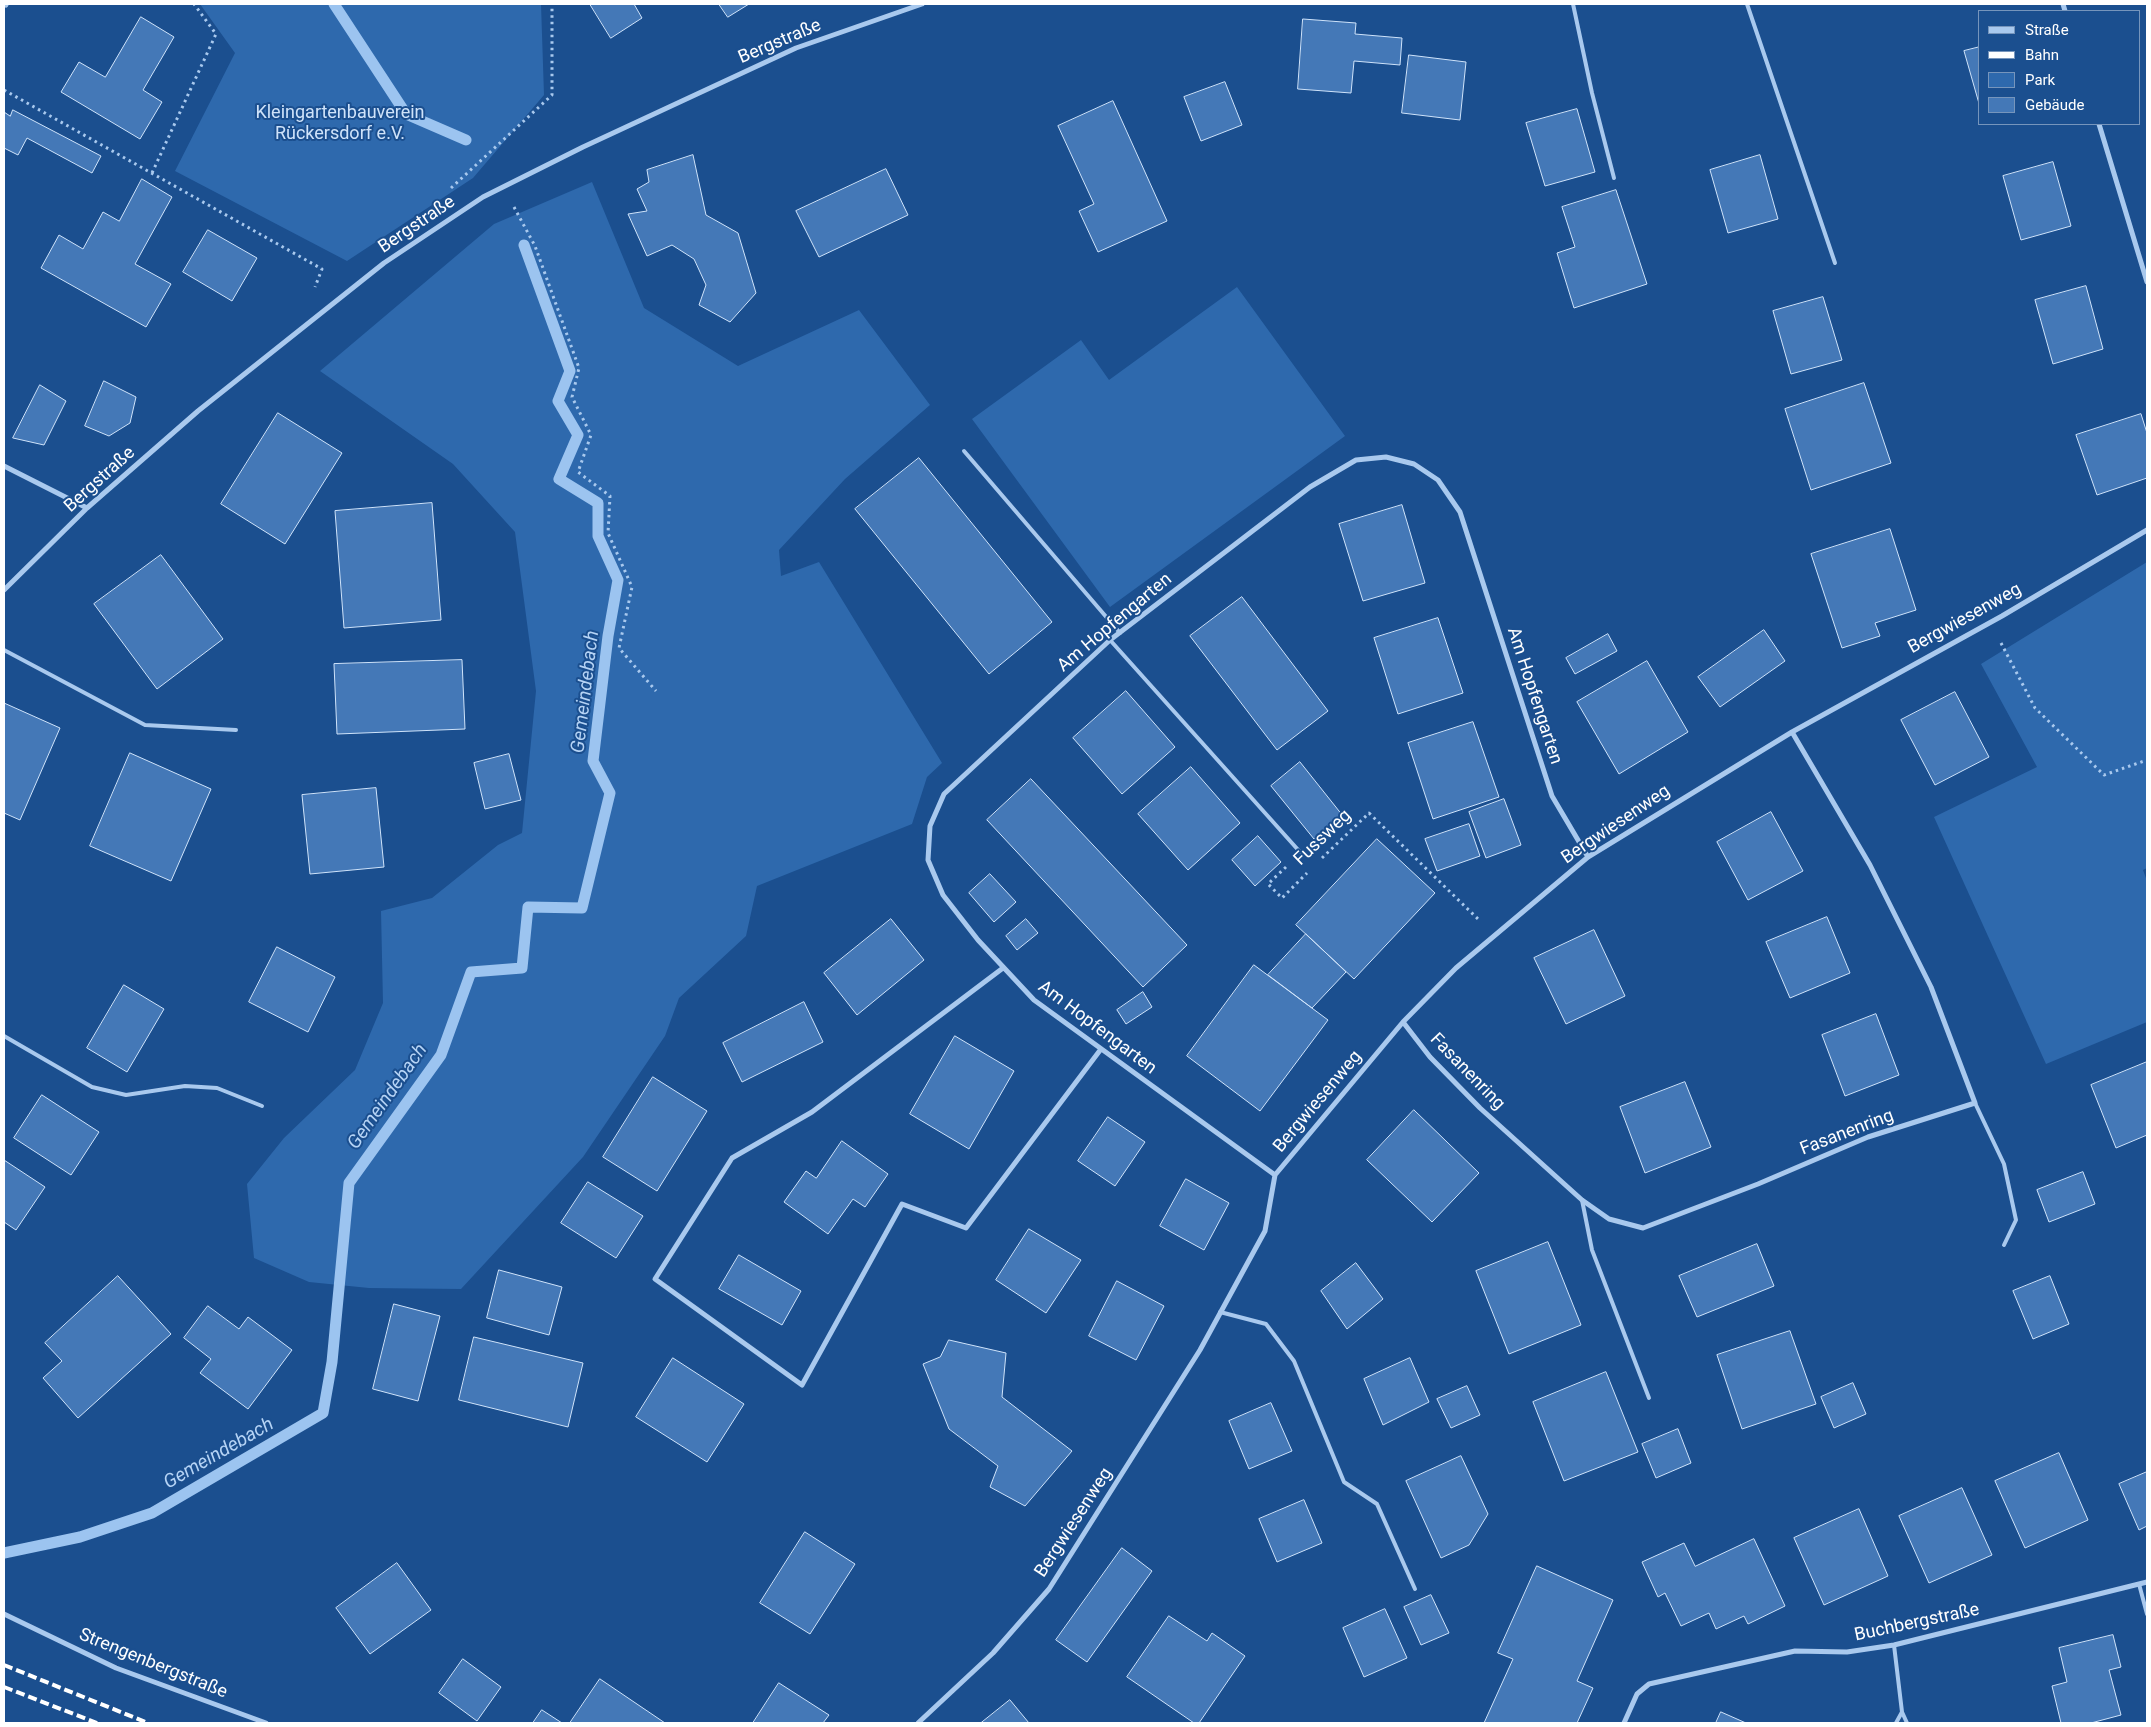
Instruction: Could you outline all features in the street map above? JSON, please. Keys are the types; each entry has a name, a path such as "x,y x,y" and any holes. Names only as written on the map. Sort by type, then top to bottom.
{"street":[{"name":"Bergstraße","path":"4,590 87,508 198,411 384,263 483,197 582,147 796,48 922,4"},
{"path":"2099,125 2147,282"},
{"name":"Am Hopfengarten","path":"1275,1175 1034,1000 978,940 943,895 928,860 930,826 944,794 1110,640 1310,487 1356,460 1386,457 1414,464 1438,480 1460,512 1552,796 1588,857"},
{"path":"4,466 87,508"},
{"name":"Bergwiesenweg","path":"918,1723 993,1653 1049,1589 1195,1358 1265,1231 1275,1175 1403,1022 1456,968 1588,857 1792,732 1990,623 2147,530"},
{"path":"1792,732 1870,866 1931,987 1975,1103"},
{"path":"1003,968 812,1112 732,1158 655,1279 802,1385 902,1204 966,1228 1101,1049"},
{"name":"Fasanenring","path":"1403,1022 1430,1057 1480,1108 1582,1200 1608,1219 1643,1228 1758,1184 1868,1137 1975,1103"},
{"name":"Buchbergstraße","path":"1624,1723 1637,1694 1648,1684 1795,1651 1847,1652 1894,1645 2147,1582"},
{"name":"Strengenbergstraße","path":"4,1614 116,1668 266,1723"}],"lane":[{"path":"1573,4 1592,93 1614,178"},
{"path":"1747,4 1835,263"},
{"path":"964,451 1120,633"},
{"path":"1110,640 1300,852"},
{"path":"4,650 144,725 236,730"},
{"path":"4,1036 92,1087 126,1095 185,1086 217,1088 262,1106"},
{"path":"1975,1103 2004,1164 2016,1220 2004,1245"},
{"path":"1582,1200 1592,1250 1649,1398"},
{"path":"1220,1312 1266,1324 1294,1361 1344,1482 1377,1504 1415,1589"},
{"path":"2139,1584 2147,1614"},
{"path":"1894,1645 1902,1712 1907,1723"},
{"path":"1896,1723 1902,1712"}],"path":[{"path":"152,173 216,34 194,4"},
{"path":"446,193 552,95 552,4"},
{"path":"4,90 322,268 296,333"},
{"path":"503,187 535,246 579,368 572,397 591,435 578,472 610,496 608,533 632,587 619,648 656,691"},
{"path":"1990,623 2035,708 2104,775 2147,760"},
{"name":"Fussweg","path":"1316,865 1369,813 1495,935"},
{"name":"Fussweg","path":"1300,852 1268,884 1282,898 1309,872"}],"green space":[{"name":"Kleingartenbauverein Rückersdorf e.V.","path":"200,4 541,4 544,95 473,178 347,261 175,171 235,53"},
{"path":"592,182 644,308 738,366 859,310 930,405 845,479 779,550 781,576 819,562 942,763 927,777 912,824 757,886 746,936 679,998 665,1036 583,1157 461,1289 369,1288 309,1282 254,1258 247,1184 284,1138 355,1070 383,1003 381,911 432,898 498,845 522,833 536,691 515,532 453,464 320,371 494,224"},
{"path":"1237,287 1345,436 1110,607 972,419 1081,340 1109,380"},
{"path":"2147,562 2147,868 2143,870 2147,881 2147,1022 2046,1064 1934,817 2037,767 1981,664"}],"building":[{"path":"590,4 634,4 642,18 611,38"},
{"path":"719,4 749,4 728,17"},
{"path":"141,17 174,37 143,90 162,102 140,139 61,92 79,62 105,77"},
{"path":"1303,19 1356,23 1355,34 1402,38 1400,65 1354,61 1351,93 1298,89"},
{"path":"1978,48 1978,100 1964,51"},
{"path":"1409,55 1466,62 1460,120 1402,113"},
{"path":"1225,82 1242,125 1201,141 1184,97"},
{"path":"1113,101 1167,221 1098,252 1079,211 1094,204 1058,126"},
{"path":"1577,109 1595,172 1545,186 1526,123"},
{"path":"13,110 101,156 92,173 27,138 18,155 4,148 4,112 10,116"},
{"path":"693,155 706,215 738,233 756,293 730,322 699,305 706,285 694,259 672,245 647,256 628,214 647,211 637,189 649,182 647,170"},
{"path":"1760,155 1778,219 1728,233 1710,170"},
{"path":"2053,162 2071,226 2021,240 2003,176"},
{"path":"886,169 908,215 819,257 796,211"},
{"path":"142,179 172,197 135,264 171,284 146,327 41,268 59,235 83,249 103,212 119,221"},
{"path":"1616,190 1647,284 1574,308 1557,253 1575,247 1562,207"},
{"path":"208,230 257,258 232,301 183,272"},
{"path":"2086,286 2103,349 2053,364 2035,300"},
{"path":"1823,297 1842,360 1791,374 1773,311"},
{"path":"104,381 136,397 130,423 109,436 85,426"},
{"path":"1864,383 1891,463 1811,490 1785,409"},
{"path":"40,385 66,401 44,445 13,438"},
{"path":"278,413 342,453 285,544 221,504"},
{"path":"2141,414 2147,433 2147,478 2097,495 2076,435"},
{"path":"919,458 1052,622 989,674 855,509"},
{"path":"432,503 441,620 344,628 335,511"},
{"path":"1402,505 1425,583 1363,601 1339,524"},
{"path":"1890,529 1916,610 1875,623 1880,636 1842,648 1811,554"},
{"path":"161,555 223,639 157,689 94,604"},
{"path":"1242,597 1328,711 1277,750 1190,636"},
{"path":"1438,618 1463,693 1398,714 1374,638"},
{"path":"1764,630 1785,661 1720,707 1698,677"},
{"path":"1608,634 1617,651 1575,674 1566,658"},
{"path":"462,660 465,729 337,734 334,664"},
{"path":"1647,661 1688,732 1619,774 1577,702"},
{"path":"1126,691 1175,747 1122,794 1073,738"},
{"path":"1955,692 1989,757 1935,785 1901,720"},
{"path":"4,703 60,728 20,820 4,813"},
{"path":"1473,722 1499,797 1433,819 1408,743"},
{"path":"130,753 211,789 171,881 90,846"},
{"path":"509,754 521,800 485,809 474,763"},
{"path":"1300,762 1343,816 1314,839 1271,786"},
{"path":"1191,767 1240,823 1188,870 1138,814"},
{"path":"1031,779 1187,945 1143,987 987,820"},
{"path":"376,788 384,867 310,874 302,795"},
{"path":"1504,799 1521,845 1486,858 1469,812"},
{"path":"1771,812 1803,871 1748,900 1717,842"},
{"path":"1469,824 1480,856 1437,871 1425,839"},
{"path":"1258,836 1281,862 1255,886 1232,860"},
{"path":"1377,839 1435,893 1354,979 1296,925"},
{"path":"990,874 1016,902 994,922 969,893"},
{"path":"1827,917 1850,973 1790,998 1766,942"},
{"path":"891,919 924,960 857,1015 824,973"},
{"path":"1026,919 1038,933 1017,950 1006,936"},
{"path":"1594,930 1625,996 1566,1024 1534,958"},
{"path":"1306,934 1346,972 1312,1008 1268,975"},
{"path":"277,947 335,977 308,1032 249,1002"},
{"path":"1254,965 1328,1020 1260,1111 1187,1056"},
{"path":"124,985 164,1009 127,1072 87,1048"},
{"path":"1143,992 1152,1007 1126,1024 1117,1010"},
{"path":"804,1002 823,1042 742,1082 723,1043"},
{"path":"1876,1014 1899,1075 1845,1096 1822,1035"},
{"path":"955,1036 1014,1071 969,1149 910,1114"},
{"path":"2147,1062 2147,1135 2116,1148 2091,1085"},
{"path":"653,1077 707,1111 657,1191 603,1157"},
{"path":"1685,1082 1711,1147 1645,1173 1620,1107"},
{"path":"42,1095 99,1132 71,1175 14,1138"},
{"path":"1414,1110 1479,1173 1432,1222 1367,1160"},
{"path":"1108,1117 1145,1142 1115,1186 1078,1161"},
{"path":"842,1141 888,1174 865,1207 853,1199 828,1234 784,1202 806,1171 816,1178"},
{"path":"4,1160 45,1187 16,1230 4,1222"},
{"path":"2083,1172 2095,1204 2049,1222 2037,1190"},
{"path":"1186,1179 1229,1203 1204,1250 1160,1226"},
{"path":"588,1182 643,1216 616,1258 561,1223"},
{"path":"1029,1229 1081,1260 1046,1313 996,1280"},
{"path":"1548,1242 1581,1325 1509,1354 1476,1271"},
{"path":"1757,1244 1774,1286 1697,1317 1679,1276"},
{"path":"739,1255 801,1291 782,1325 719,1289"},
{"path":"1356,1263 1383,1299 1347,1329 1321,1291"},
{"path":"499,1270 562,1287 549,1335 487,1318"},
{"path":"118,1276 171,1334 78,1418 43,1378 62,1361 45,1343"},
{"path":"2050,1276 2069,1324 2033,1339 2013,1291"},
{"path":"1117,1281 1164,1306 1136,1360 1089,1336"},
{"path":"394,1304 440,1316 418,1401 373,1389"},
{"path":"208,1306 239,1329 248,1317 292,1350 248,1409 200,1373 211,1359 184,1338"},
{"path":"1790,1331 1816,1404 1742,1429 1717,1355"},
{"path":"474,1337 583,1363 568,1427 459,1400"},
{"path":"949,1340 1006,1353 1002,1397 1072,1451 1025,1506 990,1487 998,1466 949,1429 923,1364 940,1357"},
{"path":"673,1358 744,1404 707,1462 636,1417"},
{"path":"1410,1358 1429,1402 1383,1425 1364,1379"},
{"path":"1606,1372 1638,1452 1564,1481 1533,1402"},
{"path":"1853,1383 1866,1414 1834,1428 1821,1397"},
{"path":"1467,1386 1480,1415 1451,1428 1437,1399"},
{"path":"1271,1403 1292,1451 1249,1469 1229,1421"},
{"path":"1678,1429 1691,1463 1656,1478 1642,1444"},
{"path":"2059,1453 2088,1520 2025,1548 1995,1481"},
{"path":"1461,1456 1488,1514 1469,1545 1441,1558 1406,1481"},
{"path":"2147,1472 2147,1526 2139,1530 2119,1484"},
{"path":"1962,1488 1992,1555 1929,1583 1899,1516"},
{"path":"1304,1500 1322,1543 1277,1562 1259,1519"},
{"path":"1859,1509 1888,1576 1824,1605 1794,1538"},
{"path":"805,1532 855,1564 810,1634 760,1603"},
{"path":"1754,1539 1785,1606 1748,1624 1744,1616 1716,1629 1709,1613 1681,1626 1665,1593 1658,1597 1642,1562 1684,1543 1695,1566"},
{"path":"1122,1548 1152,1571 1087,1662 1056,1640"},
{"path":"397,1563 431,1610 370,1654 336,1608"},
{"path":"1537,1566 1613,1600 1577,1681 1593,1688 1577,1723 1484,1723 1513,1659 1498,1653"},
{"path":"1431,1595 1449,1633 1421,1645 1404,1607"},
{"path":"1385,1609 1407,1658 1364,1677 1343,1628"},
{"path":"1169,1616 1207,1641 1212,1633 1245,1656 1199,1723 1194,1723 1127,1677"},
{"path":"2113,1635 2121,1667 2109,1670 2121,1715 2091,1723 2061,1723 2052,1686 2067,1682 2059,1648"},
{"path":"463,1659 501,1687 477,1721 439,1693"},
{"path":"600,1679 665,1723 570,1723"},
{"path":"779,1683 829,1715 823,1723 753,1723"},
{"path":"1010,1700 1029,1723 981,1723"},
{"path":"542,1710 562,1723 533,1723"},
{"path":"1721,1712 1746,1723 1716,1723"}],"waterway":[{"name":"Gemeindebach","path":"334,4 406,114 466,140"},
{"name":"Gemeindebach","path":"4,1553 80,1537 152,1513 323,1413 332,1362 349,1183 441,1055 471,972 522,968 528,907 582,908 610,793 593,761 608,636 618,580 598,536 598,503 559,479 578,435 558,401 570,371 524,245"}],"railway":[{"path":"4,1665 148,1723"},
{"path":"4,1687 97,1723"}]}
